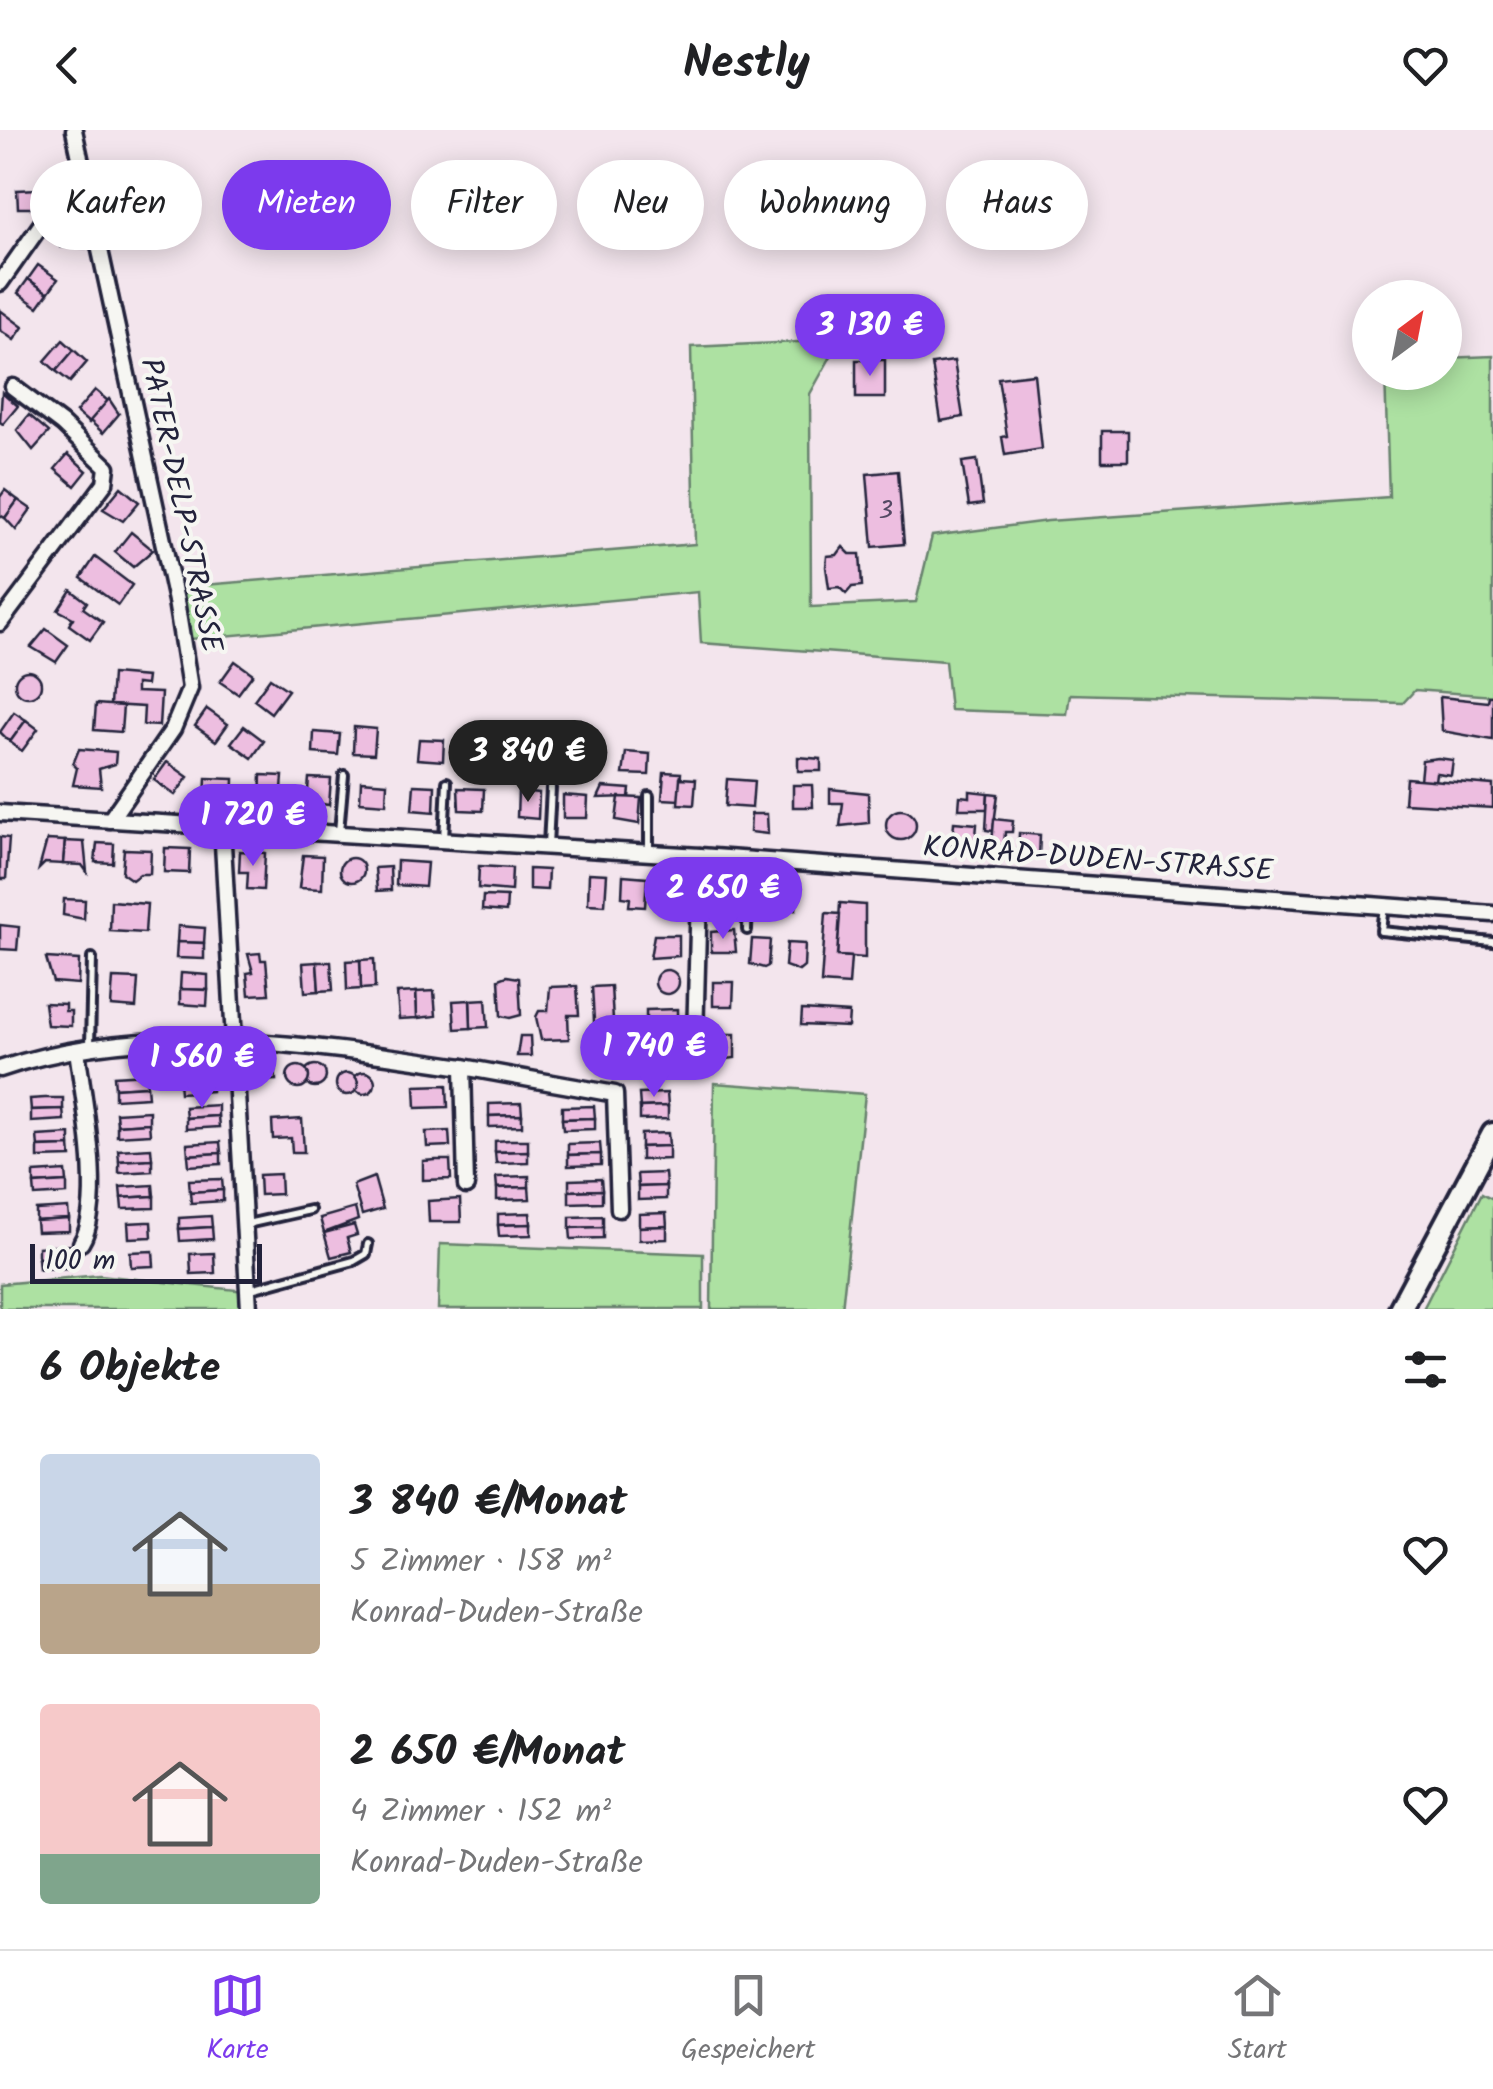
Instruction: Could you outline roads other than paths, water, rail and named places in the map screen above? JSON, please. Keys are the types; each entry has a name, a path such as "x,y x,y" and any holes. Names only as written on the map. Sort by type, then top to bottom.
{"main road":[{"path":"1400,1309 1493,1134"}],"street":[{"name":"PATER-DELP-STRASSE","path":"74,130 80,160"},
{"path":"0,283 6,262 30,233"},
{"name":"PATER-DELP-STRASSE","path":"99,250 176,601 190,688 173,729 110,820"},
{"path":"0,623 105,483 106,466 62,424 13,388"},
{"name":"KONRAD-DUDEN-STRASSE","path":"0,813 648,852 1493,914"},
{"path":"222,826 249,1309"},
{"path":"696,1038 700,856"},
{"path":"0,1069 83,1049 151,1040 343,1049 615,1094 619,1209"},
{"path":"82,1243 92,1226 83,1049"},
{"path":"462,1066 466,1186"}],"lane":[{"path":"339,833 344,775"},
{"path":"444,840 448,782"},
{"path":"548,846 551,788"},
{"path":"648,852 649,796"},
{"path":"747,930 749,859"},
{"path":"1384,905 1381,931 1493,942"},
{"path":"83,1049 92,958"},
{"path":"246,1224 310,1210"},
{"path":"250,1289 354,1262 366,1254 368,1244"}]}
